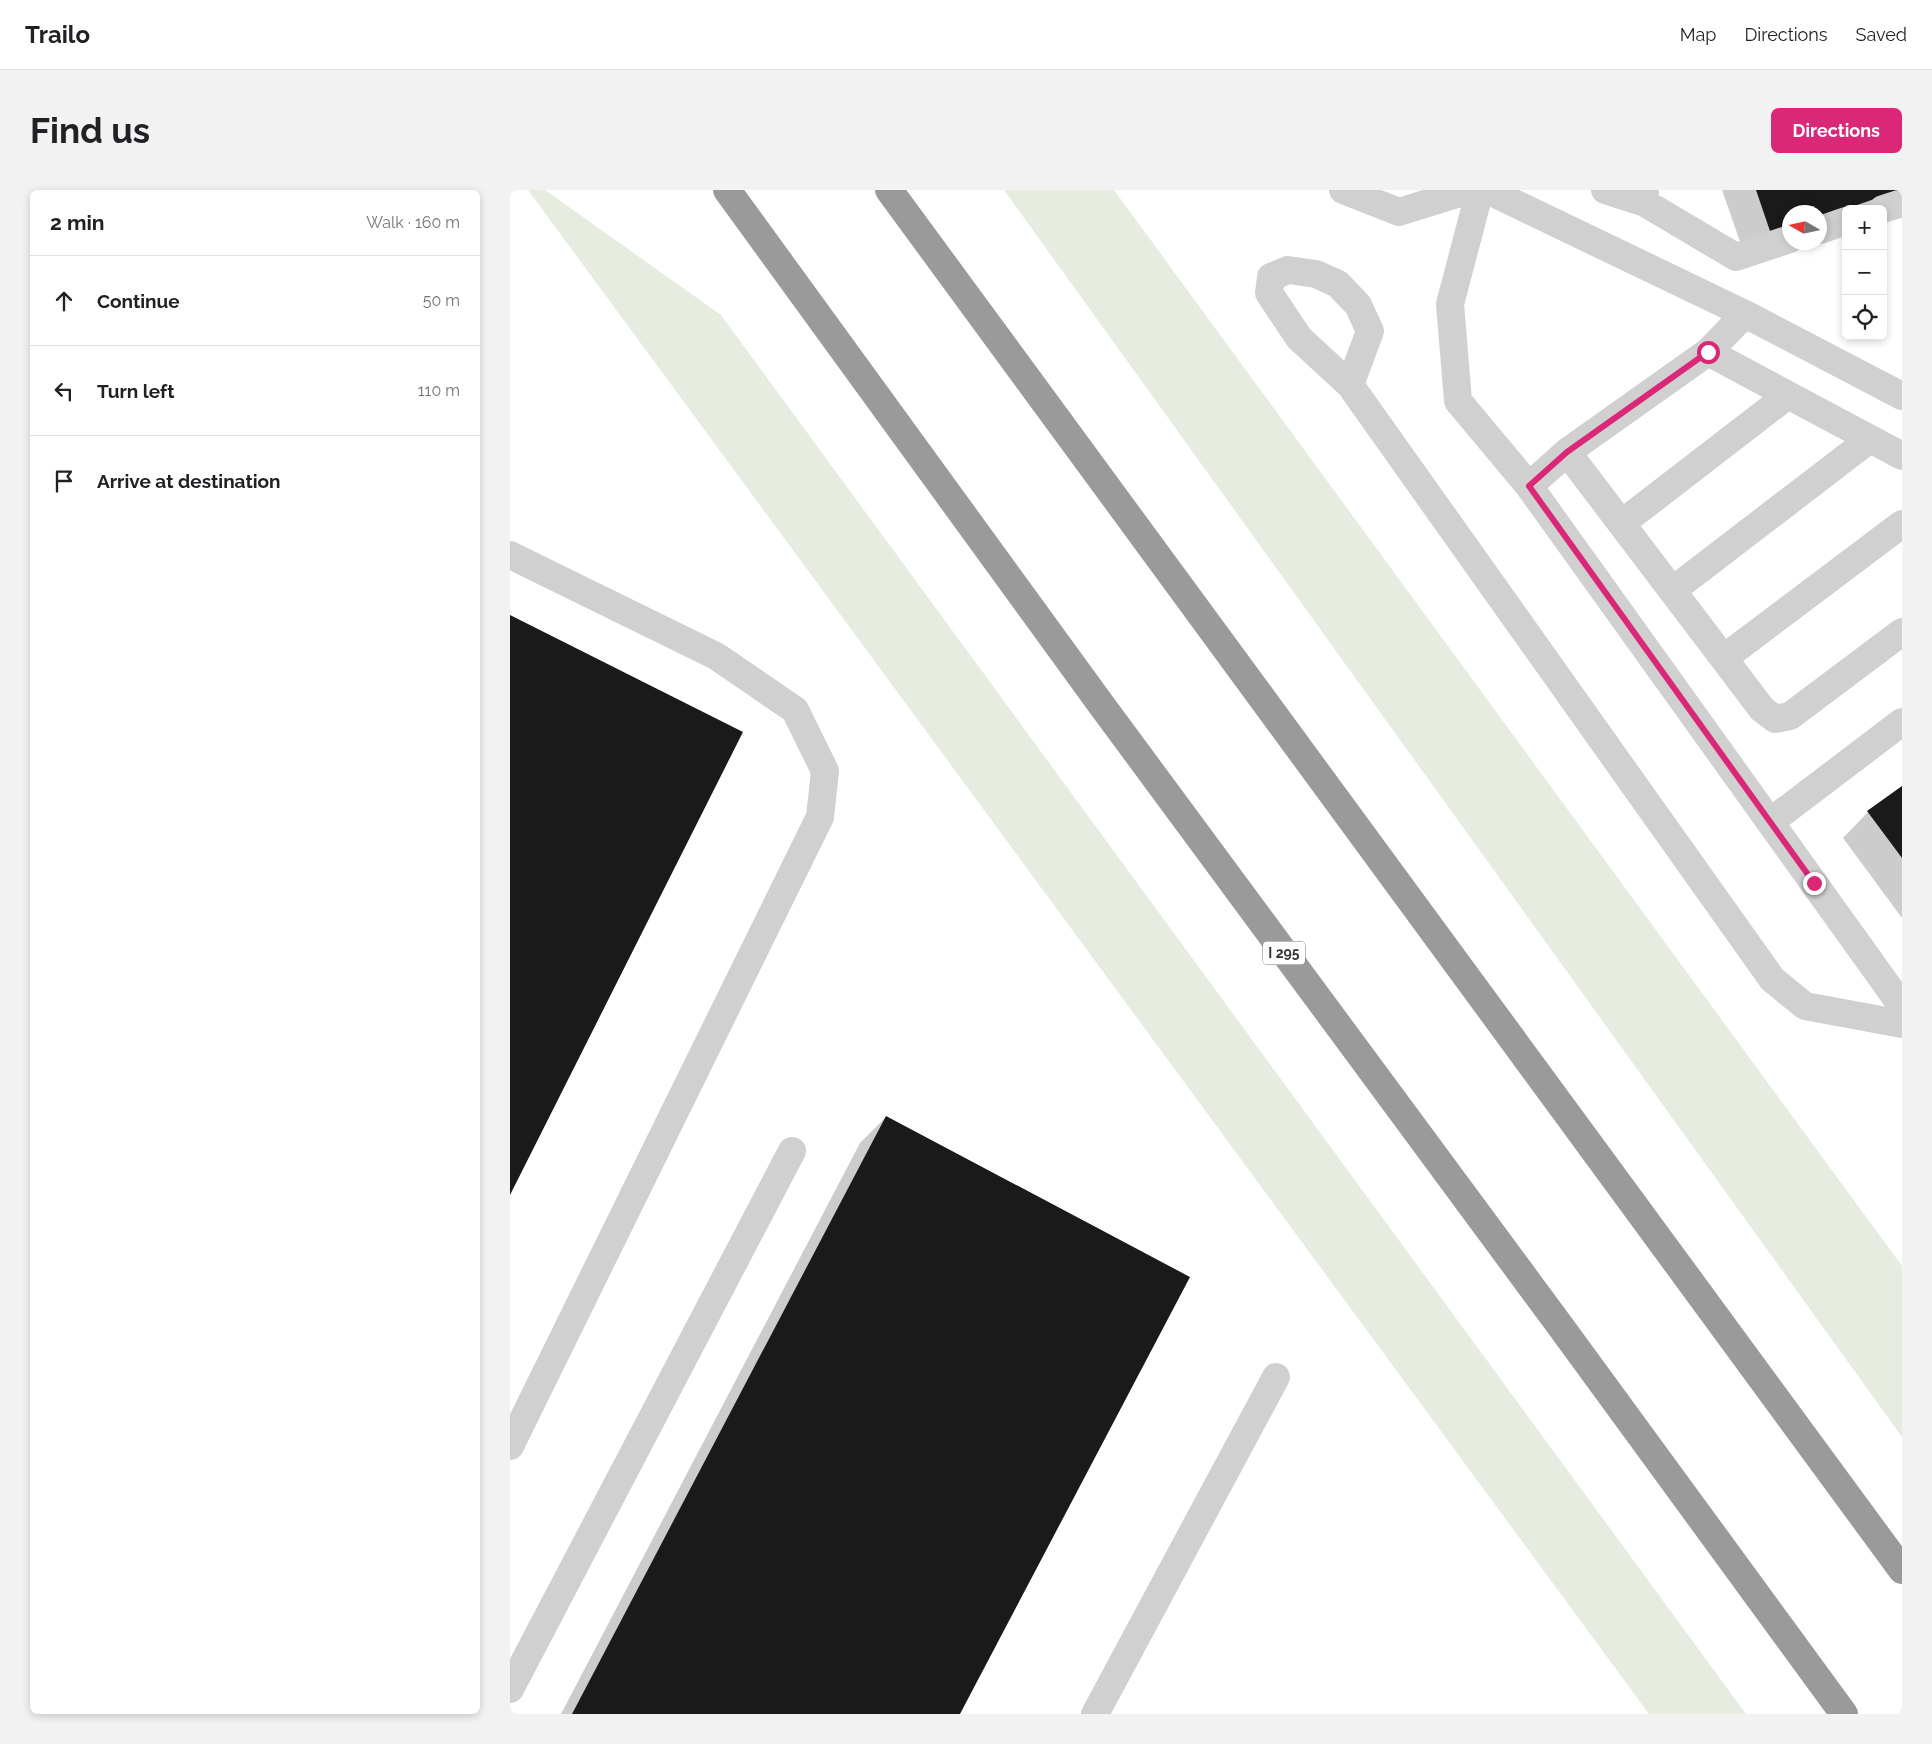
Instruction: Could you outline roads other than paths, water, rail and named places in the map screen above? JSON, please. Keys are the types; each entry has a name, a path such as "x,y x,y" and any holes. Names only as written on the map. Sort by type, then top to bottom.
{"highway":[{"name":"I 295","path":"727,190 1106,711 1567,1335 1844,1714"},
{"path":"889,190 1902,1570"}],"lane":[{"path":"1343,190 1399,212 1470,190"},
{"path":"1480,190 1450,304 1458,401 1529,486 1902,1006"},
{"path":"1487,190 1745,314 1902,396"},
{"path":"1606,190 1645,197 1736,257 1782,242"},
{"path":"1887,208 1902,202"},
{"path":"1827,228 1842,222"},
{"path":"1529,486 1567,452 1708,352 1745,314"},
{"path":"1708,352 1902,456"},
{"path":"1350,385 1772,979 1805,1006 1902,1024"},
{"path":"1622,523 1788,395"},
{"path":"1673,590 1870,439"},
{"path":"1567,452 1762,709 1775,719 1790,716 1902,632"},
{"path":"1724,658 1902,524"},
{"path":"510,555 716,656 795,710 825,771 820,817 510,1446"},
{"path":"1770,822 1902,722"},
{"path":"510,1689 792,1151"},
{"path":"1095,1714 1276,1377"}]}
